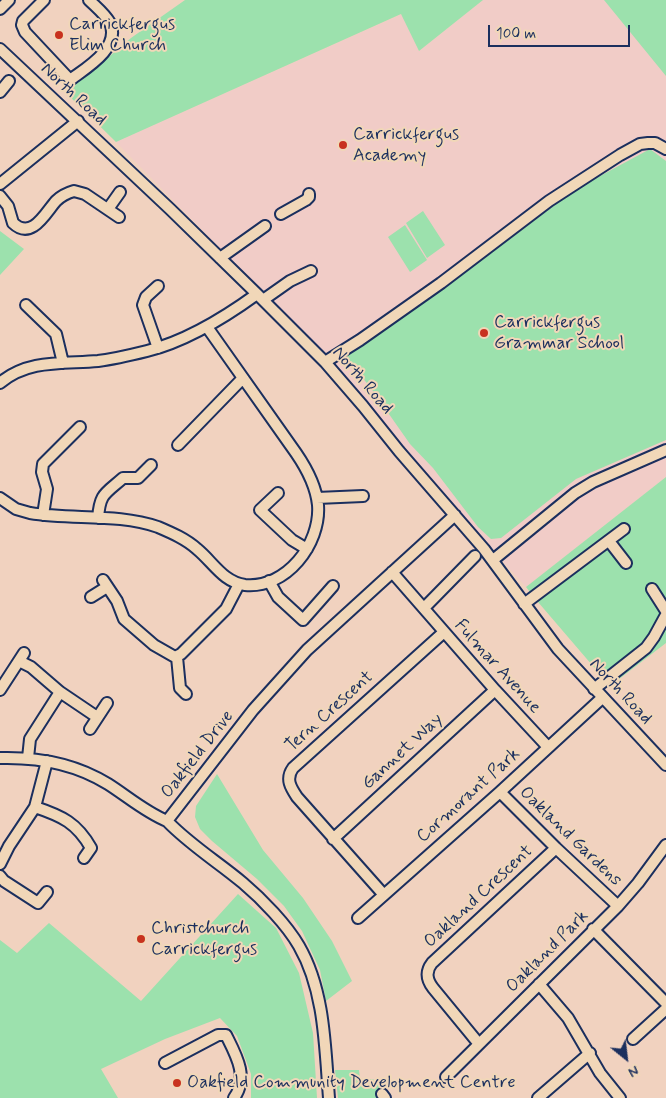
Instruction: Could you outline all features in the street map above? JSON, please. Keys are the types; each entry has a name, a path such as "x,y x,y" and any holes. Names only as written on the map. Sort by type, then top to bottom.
{"street":[{"path":"0,9 10,0"},
{"path":"44,0 23,20 22,25 25,32 70,80 104,52 111,35 110,25 89,0"},
{"name":"North Road","path":"0,49 78,120 325,362 493,560 558,649 666,765"},
{"path":"0,92 9,81"},
{"path":"0,184 78,120"},
{"path":"325,362 441,283 478,253 549,201 620,156 640,144 655,143 666,149"},
{"path":"0,196 8,206 13,223 23,229 37,224 57,200 74,191 83,192 119,217"},
{"path":"108,209 120,192"},
{"path":"282,214 306,200 309,194"},
{"path":"220,258 265,226"},
{"path":"0,383 25,368 40,364 105,360 158,348 183,339 290,280 311,271"},
{"path":"158,286 146,297 143,305 158,348"},
{"path":"26,305 56,333 63,363"},
{"path":"0,498 16,509 43,515 98,518 158,527 178,536 197,549 223,576 239,584 254,585 269,581 293,566 307,549 317,523 317,498 312,483 301,460 207,327"},
{"path":"178,444 243,378"},
{"path":"43,515 47,489 42,466 80,427"},
{"path":"493,560 575,493 593,482 666,450"},
{"path":"98,518 100,501 105,494 123,478 138,478 152,465"},
{"path":"278,493 260,510 292,540 307,549"},
{"path":"317,498 363,496"},
{"name":"Oakfield Drive","path":"329,1098 320,1007 309,968 299,945 262,901 243,883 180,835 167,821 272,689 307,650 455,515"},
{"path":"524,604 624,529"},
{"path":"609,540 626,563"},
{"path":"424,608 475,556"},
{"name":"Fulmar Avenue","path":"392,572 495,690 547,746"},
{"path":"269,581 278,597 303,620 333,586"},
{"path":"91,597 105,583 118,604 120,614 126,621 160,650 176,657"},
{"path":"176,657 226,609 239,584"},
{"path":"652,589 666,611"},
{"path":"594,689 646,648 666,615"},
{"name":"Tern Crescent","path":"384,895 292,789 289,781 290,772 444,632"},
{"path":"0,690 21,657 60,692 97,716"},
{"path":"176,657 180,688 186,694"},
{"name":"Gannet Way","path":"334,839 495,690"},
{"path":"28,758 30,738 60,692"},
{"name":"Cormorant Park","path":"358,918 500,792 547,746 602,698"},
{"path":"90,729 107,702"},
{"path":"0,758 28,758 71,767 94,776 154,816 167,821"},
{"path":"0,864 4,844 35,807 47,761"},
{"name":"Oakland Gardens","path":"500,792 618,906"},
{"path":"35,807 72,823 84,835 91,848"},
{"path":"84,858 97,838"},
{"name":"Oakland Park","path":"446,1077 618,906 666,845"},
{"name":"Oakland Crescent","path":"479,1044 433,988 428,979 428,970 432,963 556,848"},
{"path":"0,876 4,881 38,903 46,892"},
{"path":"593,929 666,1003"},
{"path":"539,984 568,1018 605,1080 620,1098"},
{"path":"633,1039 666,1009"},
{"path":"165,1063 218,1035 226,1035 237,1059 242,1082 234,1098"},
{"path":"538,1098 590,1053"}],"shaded area":[{"name":"Carrickfergus Grammar School","path":"483,0 666,0 666,477 526,587 432,483 348,379 116,142 402,14 419,51"}],"green space":[{"path":"185,0 483,0 419,51 401,14 116,142 65,92 131,38"},
{"path":"604,0 666,0 666,76"},
{"path":"650,149 666,161 666,440 576,479 501,538 491,539 478,527 433,468 410,444 370,387 343,354 452,282 576,189"},
{"path":"423,211 445,245 427,258 406,223"},
{"path":"405,225 427,260 410,272 388,237"},
{"path":"0,231 24,249 0,275"},
{"path":"666,477 666,643 610,686 538,602 539,597 536,592 530,592 526,587"},
{"path":"217,774 263,850 303,898 332,941 352,981 326,1001 320,970 302,931 284,906 257,879 200,829 195,817 196,806"},
{"path":"238,894 276,928 299,973 313,1033 317,1098 251,1098 251,1074 237,1036 220,1018 165,1039 101,1069 118,1098 0,1098 0,940 17,953 49,923 141,1001"},
{"path":"335,1070 359,1070 360,1079 375,1080 385,1089 376,1098 338,1098"}],"place":[{"name":"Carrickfergus Elim Church","path":"59,35"},
{"name":"Carrickfergus Academy","path":"343,145"},
{"name":"Carrickfergus Grammar School","path":"484,333"},
{"name":"Christchurch Carrickfergus","path":"141,939"},
{"name":"Oakfield Community Development Centre","path":"177,1083"}]}
